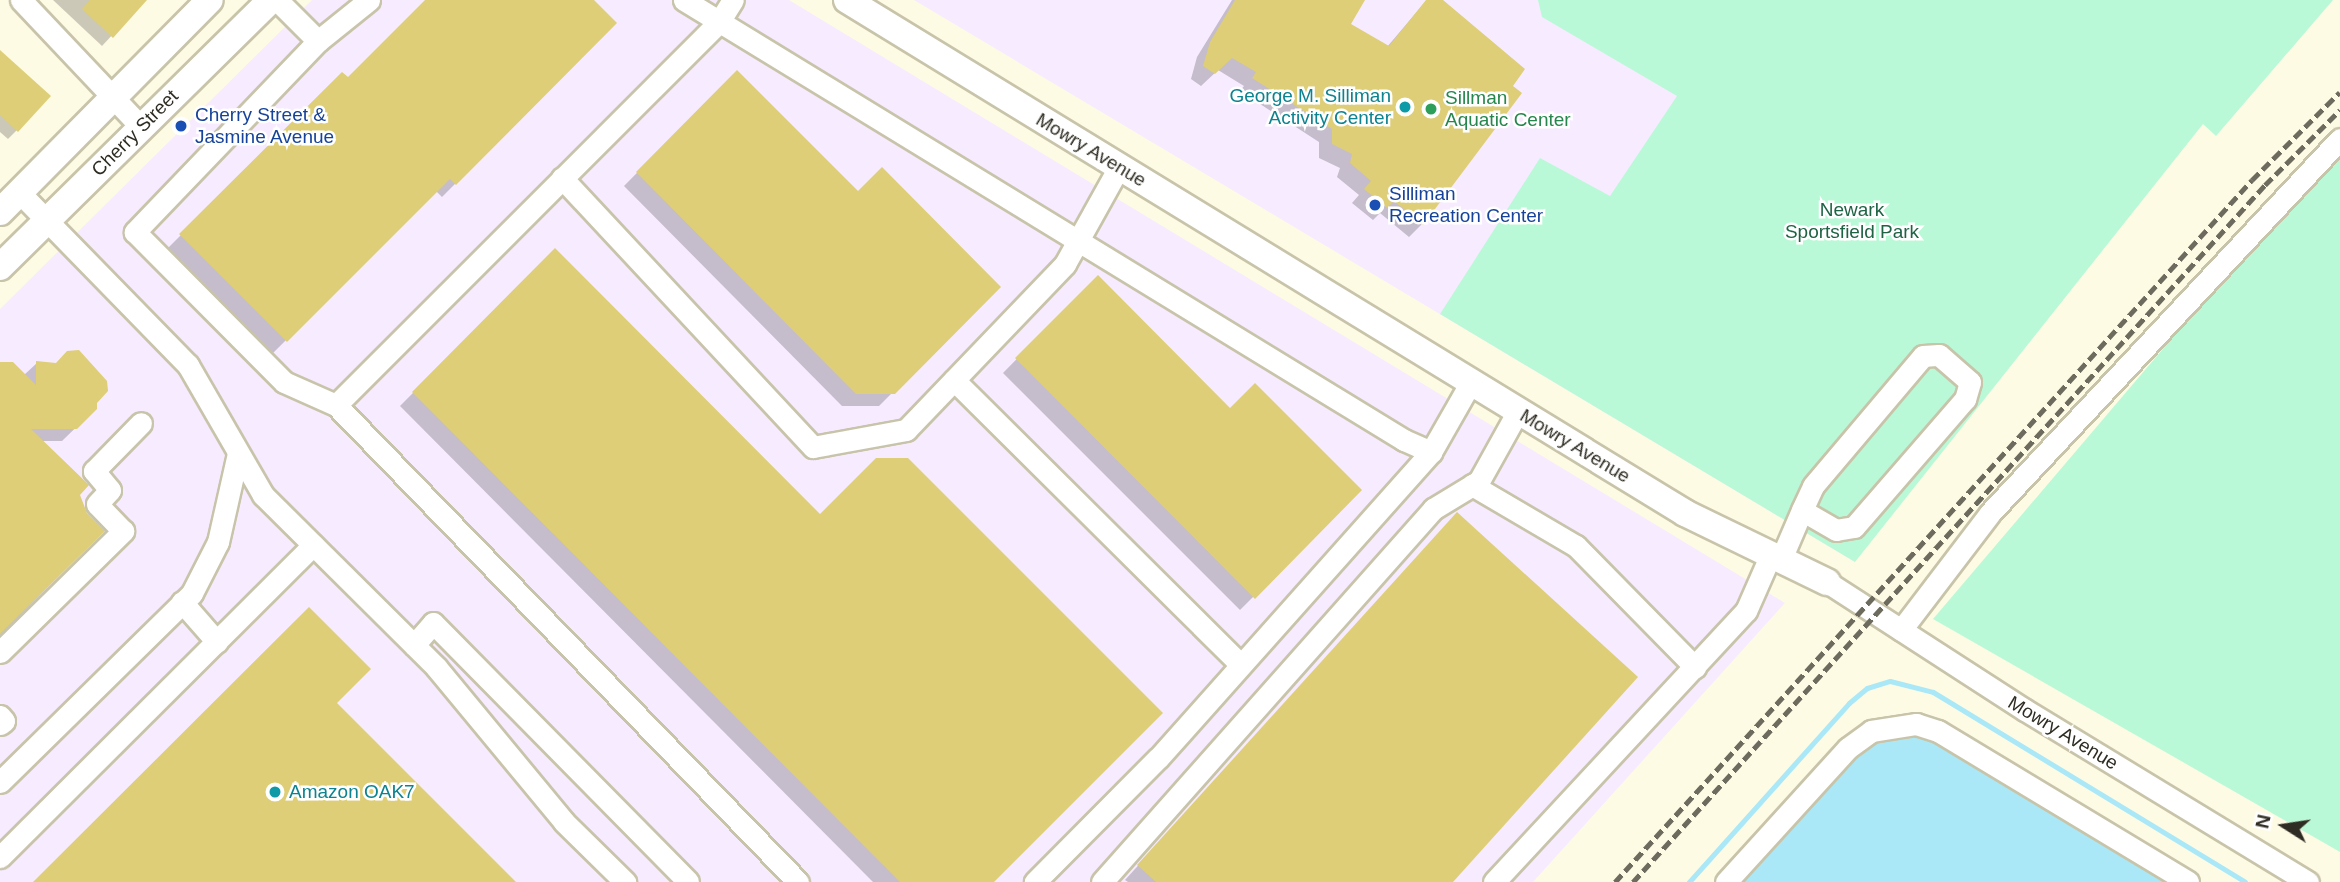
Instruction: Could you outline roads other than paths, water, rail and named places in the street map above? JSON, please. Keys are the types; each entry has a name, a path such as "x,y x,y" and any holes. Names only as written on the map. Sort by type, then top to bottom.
{"main road":[{"name":"Cherry Street","path":"0,212 210,0"},
{"name":"Cherry Street","path":"0,267 271,0"},
{"name":"Mowry Avenue","path":"847,0 1685,513 1827,582"}],"street":[{"path":"21,0 141,127"},
{"path":"277,0 318,41"},
{"path":"369,0 318,41 135,232 284,382 335,405 798,882"},
{"path":"684,0 1404,440 1431,452"},
{"path":"335,405 719,22 733,0"},
{"path":"1901,630 1990,513 2340,139"},
{"path":"562,178 813,447 906,430 1065,264 1119,167"},
{"path":"19,192 188,365 263,495 414,645 564,822 625,882"},
{"path":"1494,882 1746,611 1813,486 1923,356 1939,355 1970,382 1965,399 1853,527 1836,530 1802,510"},
{"path":"954,380 1241,666"},
{"path":"1035,882 1158,758 1431,452 1471,383"},
{"path":"1102,882 1433,509 1479,481 1518,411"},
{"path":"0,652 123,531 97,504 110,490 94,471 141,423"},
{"path":"0,782 182,602 204,575 218,542 239,453"},
{"path":"1472,485 1576,545 1695,667"},
{"path":"0,858 313,545"},
{"name":"Mowry Avenue","path":"1827,582 2308,882"},
{"path":"182,602 217,642"},
{"path":"414,645 433,623 688,882"},
{"path":"0,716 4,721 0,724"},
{"path":"1726,882 1848,748 1871,731 1916,724 1938,732 2188,882"}],"water":[{"path":"1931,735 2171,882 1741,882 1865,745"}],"waterway":[{"path":"1689,882 1849,703 1867,688 1890,681 1933,692 2245,882"}],"railway":[{"path":"1615,882 2252,180 2340,92"},
{"path":"1633,882 2265,185 2340,110"}],"place":[{"name":"George M. Silliman Activity Center","path":"1405,107"},
{"name":"Sillman Aquatic Center","path":"1431,109"},
{"name":"Cherry Street & Jasmine Avenue","path":"181,126"},
{"name":"Silliman Recreation Center","path":"1375,205"},
{"name":"Amazon OAK7","path":"275,792"}],"park label":[{"name":"Newark Sportsfield Park","path":"1852,221"}]}
